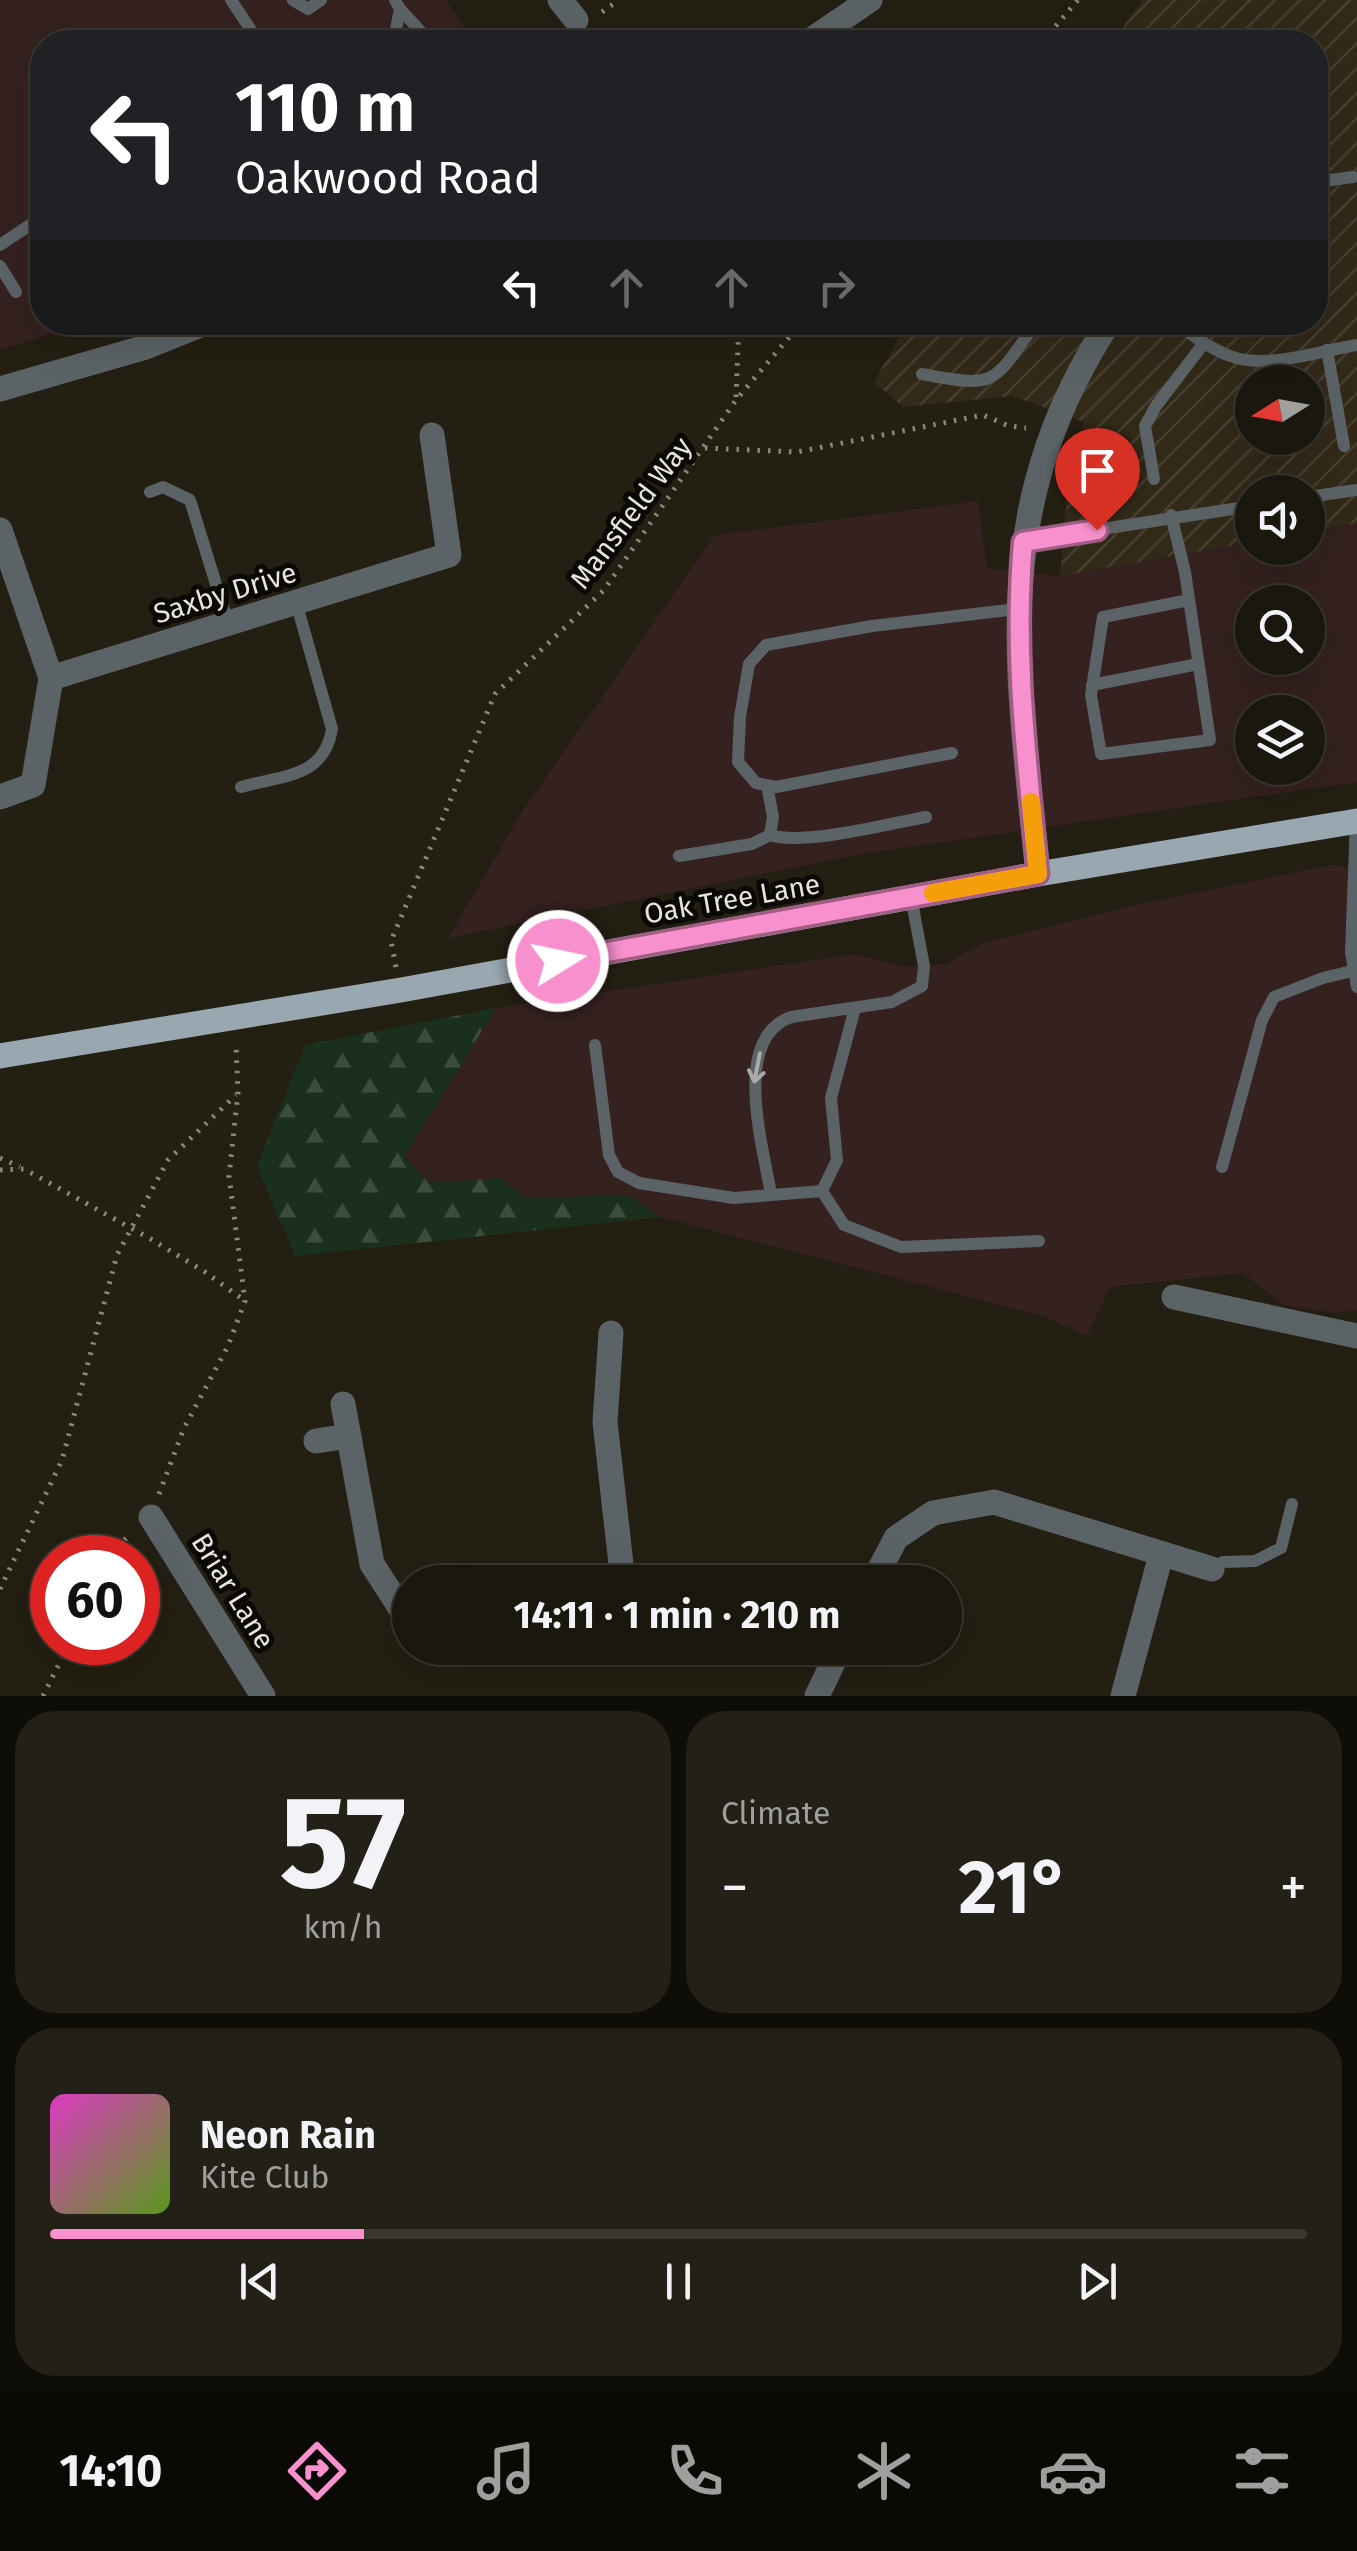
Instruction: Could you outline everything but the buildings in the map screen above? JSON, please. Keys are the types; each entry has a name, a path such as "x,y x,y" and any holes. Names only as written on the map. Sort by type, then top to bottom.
{"main road":[{"name":"Oak Tree Lane","path":"0,1056 1357,821"}],"street":[{"path":"826,30 870,0"},
{"path":"0,389 176,335"},
{"path":"1038,874 1020,690 1017,609 1023,542 1040,464 1052,431 1102,335"},
{"name":"Saxby Drive","path":"51,678 449,555 432,434"},
{"path":"0,530 4,563 51,678 33,786 0,797"},
{"path":"1174,1296 1357,1336"},
{"path":"611,1333 605,1422 621,1565"},
{"path":"343,1404 372,1564 392,1595"},
{"path":"316,1442 349,1436"},
{"path":"882,1565 896,1538 934,1512 994,1502 1212,1569"},
{"name":"Briar Lane","path":"151,1517 264,1696"},
{"path":"1122,1696 1161,1555"},
{"path":"817,1696 832,1665"}],"lane":[{"path":"231,0 251,30"},
{"path":"293,0 308,8 321,0"},
{"path":"394,30 398,4"},
{"path":"398,4 420,30"},
{"path":"1328,180 1353,177"},
{"path":"0,244 30,225"},
{"path":"0,266 16,292"},
{"path":"922,374 971,384 993,378 1027,335"},
{"path":"1192,335 1233,358 1266,360 1357,345"},
{"path":"1154,479 1145,426 1204,344"},
{"path":"1327,350 1344,446"},
{"path":"150,492 164,488 190,500 228,623"},
{"path":"1325,495 1357,490"},
{"path":"1023,542 1235,508"},
{"path":"1171,516 1189,600 1210,740 1101,754 1091,696 1103,617 1189,600"},
{"path":"241,787 314,766 330,742 332,729 296,602"},
{"path":"952,753 776,787 756,783 738,762 740,717 749,664 766,645 872,626 1017,609"},
{"path":"1092,685 1198,664"},
{"path":"767,785 773,817 770,835"},
{"path":"679,856 752,844 770,835 783,839 808,837 926,818"},
{"path":"1357,821 1352,970 1357,987"},
{"path":"771,1194 753,1087 763,1036 776,1022 791,1016 892,1002 922,986 924,966 911,897"},
{"path":"1222,1167 1262,1020 1274,997 1352,970"},
{"path":"822,1191 837,1160 831,1098 856,1008"},
{"path":"594,1045 609,1155 618,1172 640,1183 734,1198 822,1191"},
{"path":"822,1191 844,1226 900,1247 1040,1241"},
{"path":"1212,1569 1223,1562 1255,1561 1281,1548 1292,1504"}],"path":[{"path":"1052,30 1078,0"},
{"path":"736,400 738,335"},
{"name":"Mansfield Way","path":"391,941 495,694 604,590 736,400 791,335"},
{"path":"705,448 797,452 983,414 1009,426 1052,431"},
{"path":"130,1535 151,1517 184,1428 228,1346 245,1301 229,1176 238,1093 235,1017"},
{"path":"0,1589 62,1460 118,1254 168,1160 238,1093"},
{"path":"0,1158 149,1238 245,1301"},
{"path":"0,1170 24,1169"},
{"path":"42,1696 58,1665"}],"shaded area":[{"path":"0,0 446,0 467,30 30,30 30,335 48,335 0,350"},
{"path":"1142,0 1357,0 1357,523 1325,529 1325,475 1235,475 1235,545 1060,576 1069,473 1084,422 1012,396 903,407 874,382 900,335 1328,335 1328,30 1121,30"},
{"path":"978,501 987,568 1060,576 1235,545 1235,565 1325,565 1325,529 1357,523 1357,782 862,854 448,938 523,810 715,535"},
{"path":"1331,865 1357,868 1357,1310 1335,1313 1283,1305 1243,1273 1110,1287 1087,1336 1043,1316 660,1217 629,1195 525,1198 500,1178 429,1183 404,1156 496,1008 855,954 904,967 945,964 984,943 1149,902"}],"green space":[{"path":"496,1008 404,1157 429,1183 500,1178 525,1198 629,1195 660,1217 295,1256 257,1166 305,1045"}],"slow traffic":[{"path":"933,893 1038,874 1031,802"}],"route":[{"path":"558,961 1038,874 1020,690 1017,609 1023,542 1097,530"}]}
